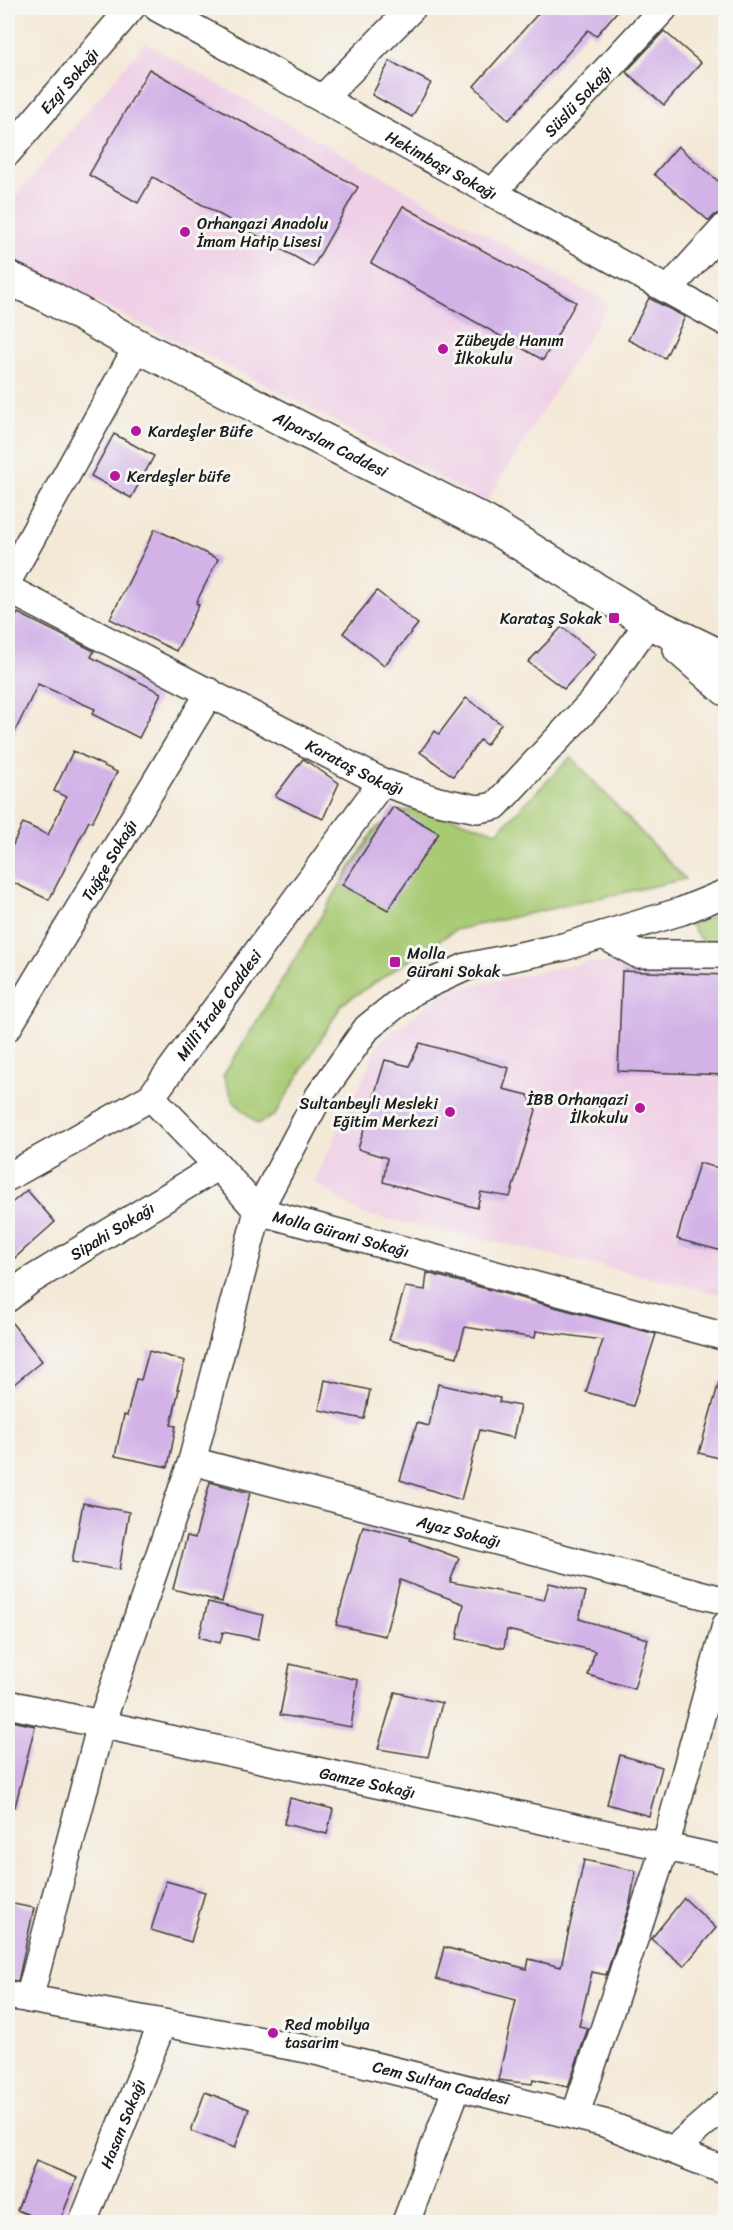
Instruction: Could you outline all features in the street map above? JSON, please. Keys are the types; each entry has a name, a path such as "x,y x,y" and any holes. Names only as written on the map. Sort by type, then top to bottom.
{"street":[{"name":"Ezgi Sokağı","path":"8,152 131,8"},
{"name":"Hekimbaşı Sokağı","path":"158,8 726,322"},
{"path":"323,98 412,8"},
{"name":"Süslü Sokağı","path":"492,192 664,8"},
{"path":"668,290 726,226"},
{"name":"Alparslan Caddesi","path":"8,278 44,294 138,346 485,522 649,622"},
{"path":"8,580 138,346"},
{"name":"Karataş Sokağı","path":"8,589 382,782 438,801 478,809 495,806 594,700 649,622"},
{"path":"649,622 726,659"},
{"path":"649,622 726,689"},
{"name":"Tuğçe Sokağı","path":"8,1027 210,692"},
{"name":"Millî İrade Caddesi","path":"8,1177 151,1097 382,782"},
{"name":"Molla Gürani Sokağı","path":"726,893 682,911 564,947 466,967 413,990 367,1028 333,1076 258,1211 726,1337"},
{"path":"603,935 637,954 726,954"},
{"path":"18,1997 101,1724 192,1461 258,1211 151,1097"},
{"name":"Sipahi Sokağı","path":"8,1298 28,1282 218,1166"},
{"name":"Ayaz Sokağı","path":"192,1461 726,1601"},
{"path":"575,2116 665,1847 726,1625"},
{"name":"Gamze Sokağı","path":"8,1704 726,1860"},
{"name":"Cem Sultan Caddesi","path":"18,1997 307,2049 604,2123 726,2171"},
{"name":"Hasan Sokağı","path":"83,2223 162,2024"},
{"path":"406,2223 457,2087"},
{"path":"673,2150 726,2104"}],"shaded area":[{"path":"145,43 609,304 486,503 282,393 8,259 8,205"},
{"path":"588,962 725,968 725,1295 523,1248 362,1214 314,1182 380,1042 446,991"}],"green space":[{"path":"571,757 685,879 455,930 342,1004 275,1115 258,1124 234,1102 223,1076 374,830 401,811 425,809 497,832"},
{"path":"725,912 725,941 702,942 690,924"}],"building":[{"path":"543,8 620,8 596,36 588,30 509,120 474,86"},
{"path":"664,31 701,63 664,105 626,72"},
{"path":"390,61 431,83 412,117 372,95"},
{"path":"149,69 358,187 313,267 153,177 138,203 89,175"},
{"path":"678,146 726,188 726,211 715,215 709,221 654,174"},
{"path":"403,206 576,302 543,360 371,263"},
{"path":"649,298 685,317 665,358 628,340"},
{"path":"114,434 154,456 131,498 91,476"},
{"path":"155,529 218,559 196,603 199,605 176,651 110,619"},
{"path":"377,591 418,624 384,666 343,633"},
{"path":"18,613 94,651 91,657 161,693 139,738 92,714 95,709 38,684 8,746 8,633"},
{"path":"562,627 596,654 564,689 528,662"},
{"path":"466,698 501,724 486,745 480,740 453,776 420,752 435,731 439,734"},
{"path":"73,751 117,772 49,900 8,880 8,855 23,823 48,835 66,797 54,791"},
{"path":"303,759 339,783 323,819 275,796"},
{"path":"393,807 439,833 388,910 342,885"},
{"path":"622,971 726,975 726,1075 618,1071"},
{"path":"420,1043 509,1068 503,1089 528,1095 536,1110 510,1197 481,1192 477,1208 383,1182 387,1158 358,1149 385,1060 409,1066"},
{"path":"699,1163 726,1170 726,1252 677,1239"},
{"path":"27,1190 55,1222 8,1264 8,1206"},
{"path":"427,1273 656,1334 633,1406 586,1392 603,1340 536,1331 535,1338 465,1327 457,1357 389,1340 405,1287 425,1290"},
{"path":"8,1318 42,1361 8,1389"},
{"path":"149,1351 185,1361 177,1389 179,1389 171,1425 176,1426 168,1467 115,1456 124,1415 127,1416 136,1379 141,1380"},
{"path":"325,1380 370,1390 364,1419 319,1410"},
{"path":"719,1382 726,1383 726,1460 699,1453"},
{"path":"438,1384 500,1398 499,1402 520,1406 513,1438 480,1430 461,1500 400,1480 417,1423 429,1426"},
{"path":"210,1482 250,1493 222,1602 173,1589 187,1536 195,1538"},
{"path":"83,1503 129,1512 119,1570 72,1562"},
{"path":"363,1526 411,1538 410,1540 459,1558 450,1582 544,1600 549,1583 586,1592 579,1619 648,1639 634,1689 588,1675 595,1651 507,1630 504,1648 457,1639 464,1604 400,1580 385,1636 336,1625"},
{"path":"208,1602 263,1615 258,1639 223,1632 220,1643 199,1637"},
{"path":"290,1664 358,1680 351,1727 280,1715"},
{"path":"395,1692 442,1703 428,1757 378,1749"},
{"path":"8,1720 35,1726 15,1807 8,1806"},
{"path":"620,1755 662,1767 649,1816 607,1804"},
{"path":"290,1798 333,1809 327,1834 284,1824"},
{"path":"584,1860 636,1871 630,1903 606,1975 592,1972 579,2026 588,2028 568,2087 533,2079 532,2084 498,2080 516,2000 436,1979 444,1947 527,1969 529,1959 561,1967"},
{"path":"166,1881 205,1892 191,1942 151,1930"},
{"path":"684,1898 716,1928 684,1966 651,1939"},
{"path":"8,1903 34,1908 18,1981 8,1980"},
{"path":"205,2092 249,2109 235,2148 191,2131"},
{"path":"36,2161 77,2178 59,2223 49,2223 17,2210"}],"place":[{"name":"Orhangazi Anadolu İmam Hatip Lisesi","path":"185,232"},
{"name":"Zübeyde Hanım İlkokulu","path":"443,349"},
{"name":"Kardeşler Büfe","path":"136,431"},
{"name":"Kerdeşler büfe","path":"115,476"},
{"name":"Karataş Sokak","path":"614,618"},
{"name":"Molla Gürani Sokak","path":"395,962"},
{"name":"İBB Orhangazi İlkokulu","path":"640,1108"},
{"name":"Sultanbeyli Mesleki Eğitim Merkezi","path":"450,1112"},
{"name":"Red mobilya tasarim","path":"273,2033"}]}
